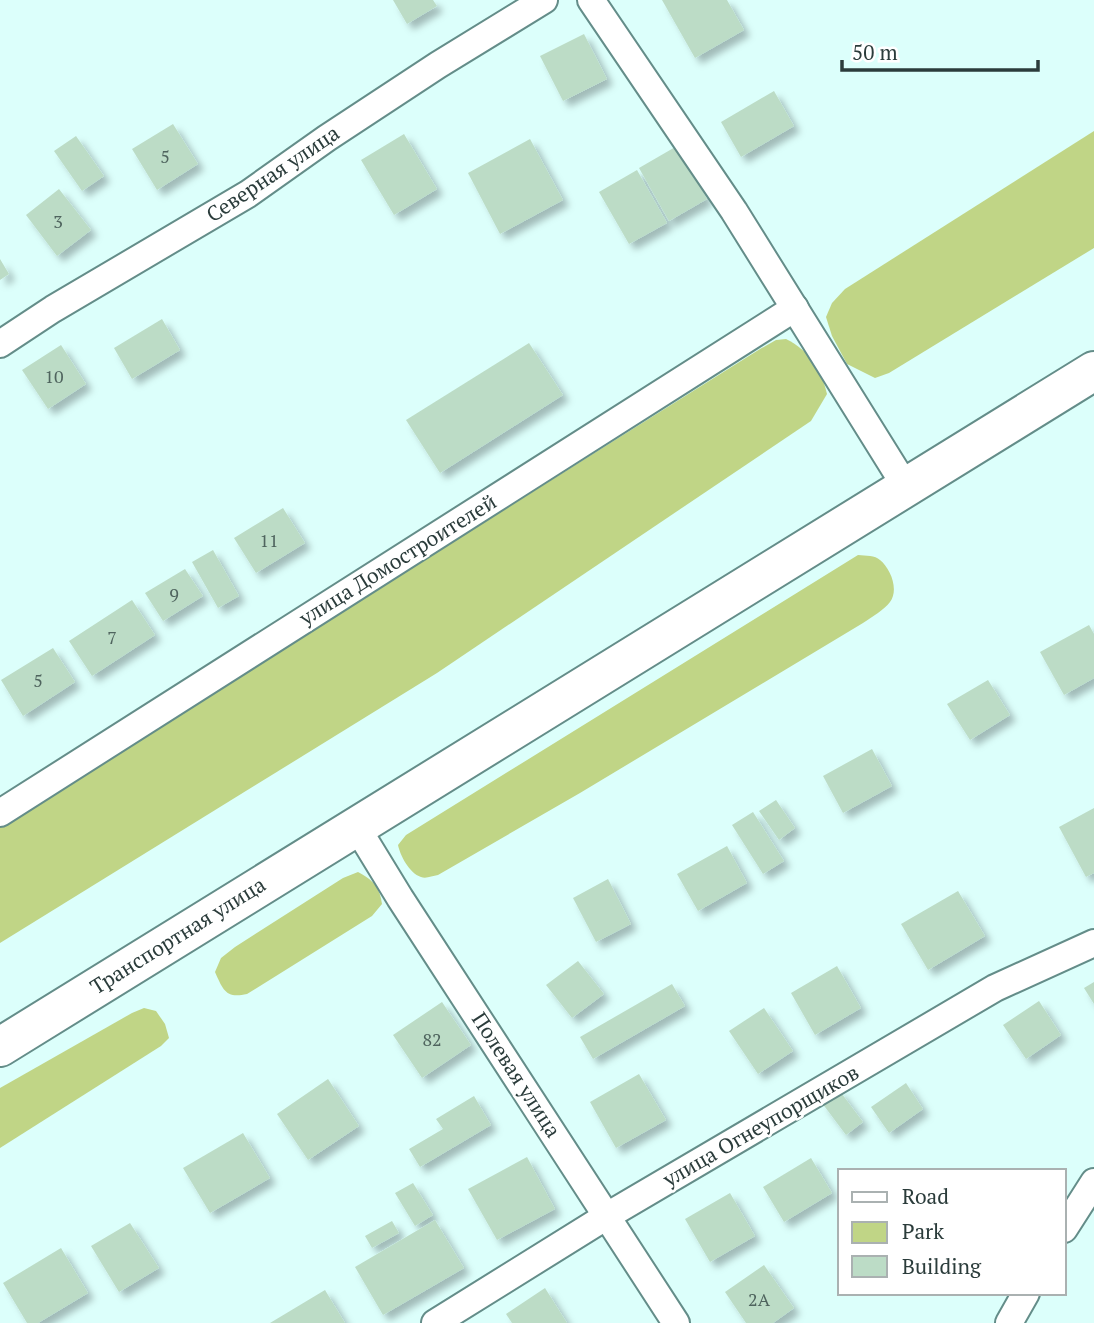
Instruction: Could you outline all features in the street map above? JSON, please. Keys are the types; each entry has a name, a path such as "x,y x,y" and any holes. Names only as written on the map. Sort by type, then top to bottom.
{"main road":[{"name":"Транспортная улица","path":"0,1047 1094,371"}],"street":[{"name":"Северная улица","path":"0,344 53,309 248,194 438,65 544,0"},
{"path":"591,0 734,211 906,487"},
{"name":"улица Домостроителей","path":"0,813 796,308"},
{"name":"Полевая улица","path":"356,826 676,1323"},
{"name":"улица Огнеупорщиков","path":"435,1323 607,1216 995,988 1094,943"},
{"path":"1066,1227 1094,1182"},
{"path":"1009,1323 1025,1295"}],"green space":[{"path":"1094,131 1094,248 889,373 875,378 847,364 832,336 826,317 832,303 845,289"},
{"path":"786,339 808,355 818,369 827,394 811,421 437,673 0,943 0,826 760,349 776,340"},
{"path":"858,555 878,558 887,569 894,586 893,597 874,616 438,875 421,877 406,863 398,845 406,835"},
{"path":"358,872 372,881 380,893 382,904 372,916 247,994 234,995 226,992 215,972 221,958 343,878"},
{"path":"144,1008 156,1011 165,1024 169,1038 161,1046 0,1148 0,1088"}],"building":[{"path":"393,0 433,0 437,6 407,24"},
{"path":"662,0 727,0 744,30 695,58"},
{"path":"584,34 607,79 563,101 540,56"},
{"path":"774,91 794,126 741,157 721,122"},
{"path":"173,124 198,164 157,190 132,149"},
{"path":"404,134 437,189 394,215 361,160"},
{"path":"76,136 104,176 82,191 54,151"},
{"path":"530,139 563,200 500,234 468,173"},
{"path":"677,146 707,199 669,221 639,168"},
{"path":"637,170 667,223 629,244 599,192"},
{"path":"59,189 91,230 57,256 26,215"},
{"path":"0,259 9,274 0,280"},
{"path":"162,319 180,350 132,379 114,348"},
{"path":"529,343 563,395 440,473 406,420"},
{"path":"61,345 86,384 48,409 22,370"},
{"path":"283,508 305,543 256,573 234,538"},
{"path":"213,550 239,596 218,608 192,562"},
{"path":"185,569 203,596 163,621 145,593"},
{"path":"132,600 155,635 92,676 69,641"},
{"path":"1089,625 1094,634 1094,678 1064,695 1040,652"},
{"path":"53,648 75,682 23,716 1,680"},
{"path":"988,680 1010,715 970,740 947,704"},
{"path":"872,749 892,786 843,813 823,776"},
{"path":"776,800 795,828 779,840 759,811"},
{"path":"1094,808 1094,873 1086,877 1059,827"},
{"path":"753,812 784,861 763,874 732,825"},
{"path":"727,846 747,883 698,911 677,874"},
{"path":"608,879 631,924 596,942 573,898"},
{"path":"958,891 985,936 928,970 901,924"},
{"path":"578,961 604,994 572,1018 546,985"},
{"path":"837,966 861,1008 815,1035 791,993"},
{"path":"1094,982 1094,1004 1084,988"},
{"path":"672,984 685,1006 593,1059 580,1037"},
{"path":"1039,1001 1061,1035 1026,1059 1003,1025"},
{"path":"442,1002 471,1045 422,1078 393,1035"},
{"path":"764,1008 793,1051 758,1074 729,1031"},
{"path":"639,1074 666,1120 616,1148 590,1102"},
{"path":"328,1079 359,1126 308,1160 277,1114"},
{"path":"906,1083 923,1109 889,1133 871,1107"},
{"path":"839,1090 863,1122 846,1135 822,1103"},
{"path":"474,1096 491,1125 420,1167 409,1149 443,1129 436,1119"},
{"path":"243,1133 270,1178 210,1213 183,1168"},
{"path":"527,1157 555,1209 497,1240 468,1189"},
{"path":"811,1158 832,1193 784,1222 763,1187"},
{"path":"413,1183 433,1215 415,1226 395,1193"},
{"path":"730,1193 755,1236 710,1262 685,1219"},
{"path":"435,1220 464,1268 383,1315 355,1267"},
{"path":"392,1221 399,1233 372,1248 365,1236"},
{"path":"130,1223 159,1268 119,1292 91,1246"},
{"path":"61,1248 88,1293 38,1323 27,1323 3,1283"},
{"path":"764,1265 794,1308 773,1323 746,1323 725,1292"},
{"path":"545,1288 567,1323 512,1323 506,1314"},
{"path":"325,1290 345,1323 270,1323"}]}
